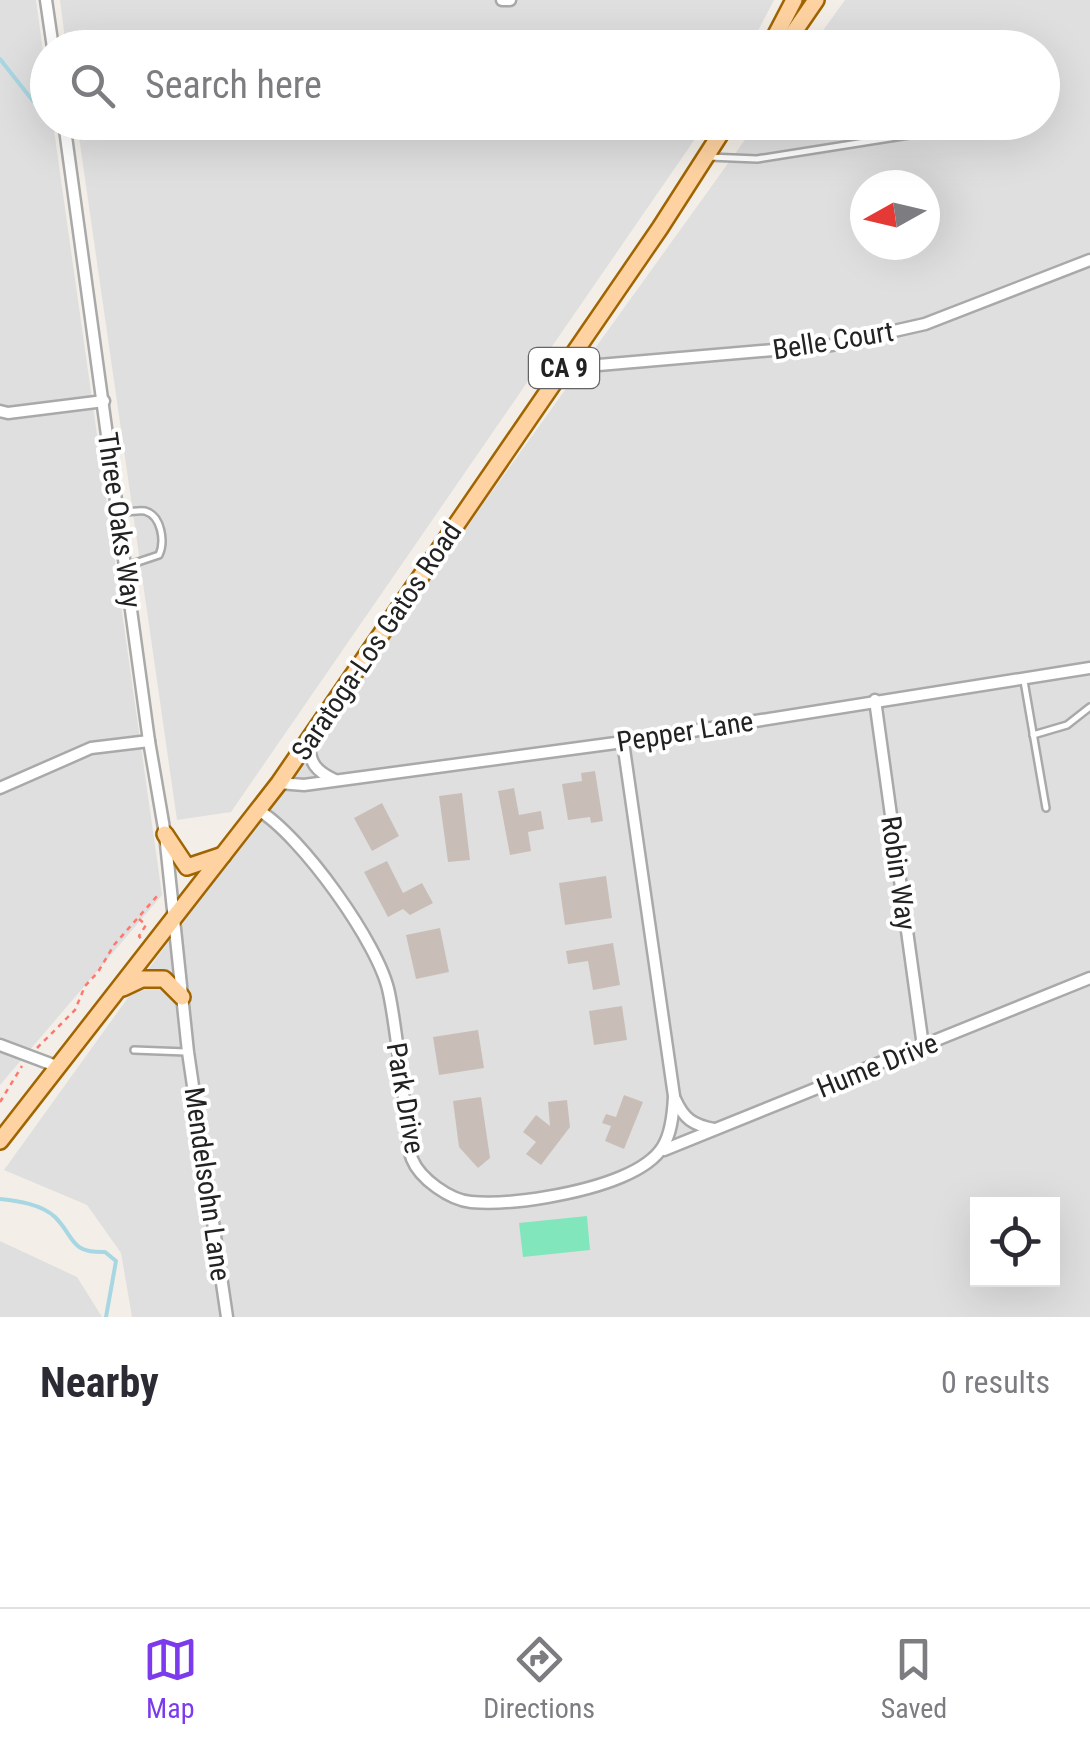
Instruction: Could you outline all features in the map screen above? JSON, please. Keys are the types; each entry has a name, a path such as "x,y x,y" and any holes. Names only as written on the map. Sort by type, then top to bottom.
{"main road":[{"path":"778,30 794,0"},
{"path":"795,30 816,0"},
{"name":"Saratoga-Los Gatos Road","path":"0,1141 279,783 717,140"},
{"path":"165,834 186,866 223,854"},
{"path":"120,990 153,977 164,979 182,997"}],"street":[{"path":"46,0 50,30"},
{"name":"Three Oaks Way","path":"67,140 165,834 172,918"},
{"name":"Belle Court","path":"564,368 832,345 925,324 1090,260"},
{"path":"0,411 104,401"},
{"name":"Pepper Lane","path":"279,783 304,785 623,742 1090,668"},
{"name":"Robin Way","path":"874,700 922,1046"},
{"path":"308,740 310,762 319,773 336,781"},
{"path":"0,788 91,748 149,741"},
{"path":"623,742 674,1096 672,1132 663,1150"},
{"name":"Park Drive","path":"258,810 276,820 313,860 376,957 388,988 412,1160 435,1187 468,1202 553,1197 605,1184 632,1172 663,1150"},
{"name":"Mendelsohn Lane","path":"172,918 227,1317"},
{"name":"Hume Drive","path":"663,1150 1090,978"},
{"path":"0,1045 56,1066"},
{"path":"674,1096 682,1113 694,1125 715,1130"}],"lane":[{"path":"706,157 756,159 872,140"},
{"path":"118,513 151,514 158,522 163,546 159,555 126,566"},
{"path":"1024,678 1046,808"},
{"path":"1034,735 1068,725 1090,707"},
{"name":"Mendelsohn Lane","path":"134,1050 188,1052"}],"path":[{"path":"0,1102 31,1055 75,1010 85,986 114,945 169,882"},
{"path":"139,919 146,925 139,936 142,940"}],"shaded area":[{"path":"0,0 36,0 40,30 30,30 30,140 55,140 162,895 0,1085"},
{"path":"60,0 774,0 758,30 64,30"},
{"path":"845,0 1090,0 1090,1317 132,1317 121,1253 87,1205 4,1170 745,140 1060,140 1060,30 823,30"},
{"path":"79,140 694,140 231,812 177,820"},
{"path":"0,1241 77,1277 102,1317 0,1317"}],"green space":[{"path":"587,1216 590,1250 523,1257 519,1223"}],"building":[{"path":"595,771 603,821 591,823 590,817 568,820 562,784 582,781 581,773"},
{"path":"514,788 519,815 541,811 544,829 528,832 531,851 510,855 498,791"},
{"path":"462,793 470,860 448,862 439,796"},
{"path":"382,803 399,836 372,851 354,818"},
{"path":"387,861 403,893 422,883 433,903 410,915 403,909 388,917 364,872"},
{"path":"606,876 612,918 565,925 559,883"},
{"path":"440,928 449,972 416,979 406,935"},
{"path":"613,943 620,985 593,990 588,961 568,964 566,951"},
{"path":"622,1006 627,1040 594,1045 589,1011"},
{"path":"478,1030 484,1068 439,1075 433,1037"},
{"path":"624,1095 643,1102 624,1149 605,1141 611,1126 602,1123 606,1114 616,1117"},
{"path":"481,1097 490,1158 478,1168 459,1147 453,1101"},
{"path":"567,1100 570,1127 541,1165 526,1154 536,1142 523,1132 536,1115 550,1126 548,1102"}],"waterway":[{"path":"0,59 30,97"},
{"path":"0,1199 43,1209 55,1217 79,1247 105,1252 116,1261 106,1317"}]}
